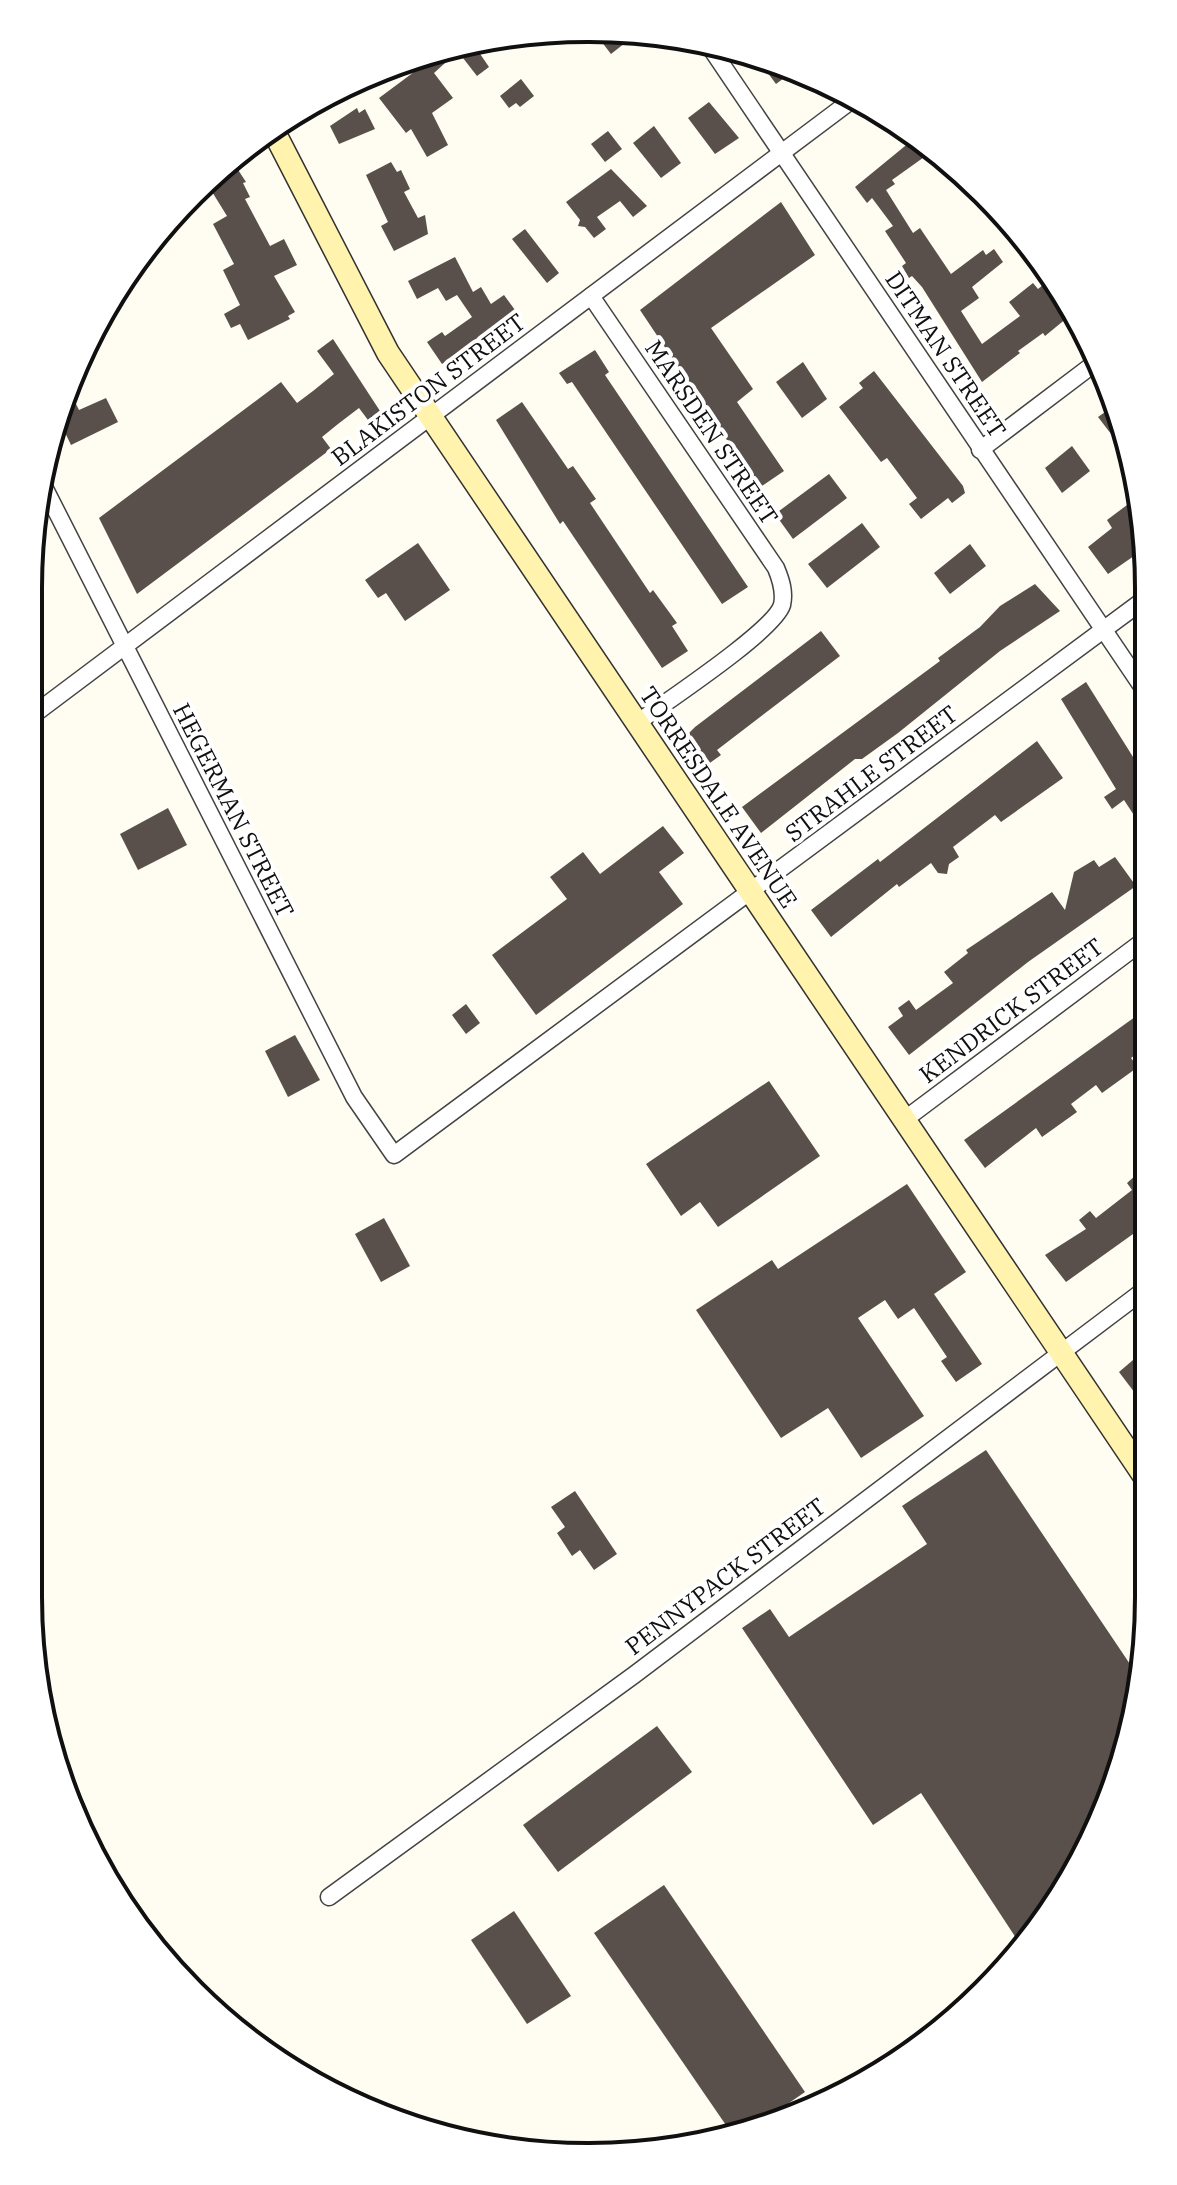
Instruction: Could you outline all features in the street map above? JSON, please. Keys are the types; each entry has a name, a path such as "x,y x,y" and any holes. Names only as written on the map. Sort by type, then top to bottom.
{"street":[{"name":"DITMAN STREET","path":"718,58 1135,676"},
{"name":"BLAKISTON STREET","path":"42,708 844,106"},
{"name":"TORRESDALE AVENUE","path":"278,139 372,324 1135,1462"},
{"name":"MARSDEN STREET","path":"591,296 776,568 783,584 782,598 773,619 637,723"},
{"path":"980,450 1088,368"},
{"name":"HEGERMAN STREET","path":"50,499 354,1097 394,1155"},
{"name":"STRAHLE STREET","path":"394,1155 750,891 777,875 1135,606"},
{"name":"KENDRICK STREET","path":"904,1120 1135,947"},
{"name":"PENNYPACK STREET","path":"329,1897 634,1675 1135,1297"}],"building":[{"path":"602,42 625,43 611,54"},
{"path":"480,53 489,67 477,76 463,58"},
{"path":"447,61 434,73 453,98 432,113 448,145 427,157 411,129 406,133 379,98 417,70"},
{"path":"767,72 784,78 776,84"},
{"path":"521,79 534,96 520,107 516,103 509,108 500,96"},
{"path":"709,102 739,138 715,154 688,118"},
{"path":"357,108 359,113 365,109 375,129 339,144 330,126"},
{"path":"654,126 681,163 661,178 633,143"},
{"path":"608,131 622,149 605,162 591,144"},
{"path":"907,145 924,157 892,180 895,184 886,190 913,233 920,228 951,274 983,250 986,255 994,249 1003,262 972,287 979,298 961,311 982,344 1020,316 1009,302 1033,283 1038,289 1043,285 1065,320 1045,336 1043,333 1018,351 1020,353 982,382 922,287 912,276 909,278 902,266 906,263 885,231 893,226 872,198 867,203 855,187"},
{"path":"391,162 397,172 401,170 410,189 404,192 418,218 425,215 428,234 394,251 381,226 388,222 366,175"},
{"path":"611,169 647,206 633,217 620,201 597,217 606,229 594,238 585,227 578,226 580,220 566,202"},
{"path":"238,170 250,197 245,199 270,246 284,239 297,265 274,276 295,312 288,316 290,319 248,340 240,324 231,328 224,314 240,305 223,270 234,264 213,224 227,216 212,192"},
{"path":"781,202 815,255 711,328 753,389 737,402 784,471 759,488 640,310"},
{"path":"525,229 559,273 547,283 512,239"},
{"path":"455,257 473,292 481,287 491,304 504,295 515,310 442,364 427,342 442,332 445,336 472,317 457,295 446,301 438,288 417,299 408,281"},
{"path":"333,339 380,411 368,420 359,408 322,437 331,449 137,594 99,518 281,382 297,403 313,391 334,374 317,351"},
{"path":"595,350 609,372 605,375 748,587 722,604 572,382 567,384 559,373"},
{"path":"803,362 827,399 802,418 776,382"},
{"path":"874,371 963,486 965,493 952,503 948,498 921,519 909,504 917,498 887,458 881,462 839,407 863,388 859,383"},
{"path":"106,398 118,422 71,445 65,433 75,402 79,410"},
{"path":"522,402 568,469 573,466 596,499 590,503 650,593 653,590 677,623 672,626 688,651 662,668 563,521 560,524 496,420"},
{"path":"1106,412 1113,436 1098,417"},
{"path":"1072,446 1090,471 1062,493 1045,468"},
{"path":"829,474 847,498 793,539 775,514"},
{"path":"1128,504 1134,556 1108,574 1088,547 1112,528 1107,520"},
{"path":"862,523 880,547 827,588 808,564"},
{"path":"418,543 450,590 405,621 386,593 378,598 365,580"},
{"path":"970,544 986,566 950,594 934,573"},
{"path":"1035,584 1060,611 1000,651 898,733 862,759 855,759 761,833 742,807 940,661 938,658 980,627 1000,606"},
{"path":"821,631 840,656 717,750 721,755 707,765 696,751 693,753 683,739 695,727"},
{"path":"1086,682 1135,760 1135,817 1124,800 1112,809 1104,797 1116,789 1061,699"},
{"path":"1037,741 1063,778 1001,822 995,815 953,847 959,857 949,864 947,874 938,873 931,863 899,887 897,884 831,937 811,910 878,859 880,862"},
{"path":"168,808 187,845 138,870 120,834"},
{"path":"663,826 684,853 659,872 683,904 536,1015 492,955 567,899 550,877 583,852 600,874"},
{"path":"1115,857 1135,887 1028,962 909,1055 888,1027 903,1016 898,1008 909,1000 916,1010 953,983 944,972 968,953 966,950 1052,892 1065,910 1074,872 1094,860 1099,867"},
{"path":"466,1004 480,1023 466,1034 452,1015"},
{"path":"1135,1017 1135,1055 1131,1058 1135,1069 1102,1093 1096,1085 1071,1104 1077,1112 1042,1137 1036,1128 985,1168 964,1140"},
{"path":"295,1035 320,1080 288,1097 265,1051"},
{"path":"769,1081 820,1156 718,1227 700,1202 681,1216 646,1164"},
{"path":"1135,1176 1135,1233 1066,1282 1045,1255 1086,1229 1079,1220 1090,1211 1096,1218 1132,1190 1127,1183"},
{"path":"907,1184 966,1272 934,1294 982,1364 956,1382 941,1361 947,1357 914,1308 898,1319 885,1300 858,1318 924,1416 861,1458 828,1408 781,1438 696,1310 772,1260 778,1269"},
{"path":"384,1218 410,1266 381,1282 355,1234"},
{"path":"1135,1358 1135,1393 1119,1372"},
{"path":"986,1450 1130,1665 1116,1738 1093,1806 1062,1870 1015,1937 921,1793 873,1825 742,1628 770,1609 789,1637 927,1544 902,1506"},
{"path":"575,1491 617,1554 594,1570 580,1550 572,1556 557,1533 565,1527 551,1507"},
{"path":"657,1726 692,1772 558,1872 523,1825"},
{"path":"664,1885 805,2092 784,2106 726,2125 594,1933"},
{"path":"514,1911 571,1996 527,2024 471,1940"}]}
